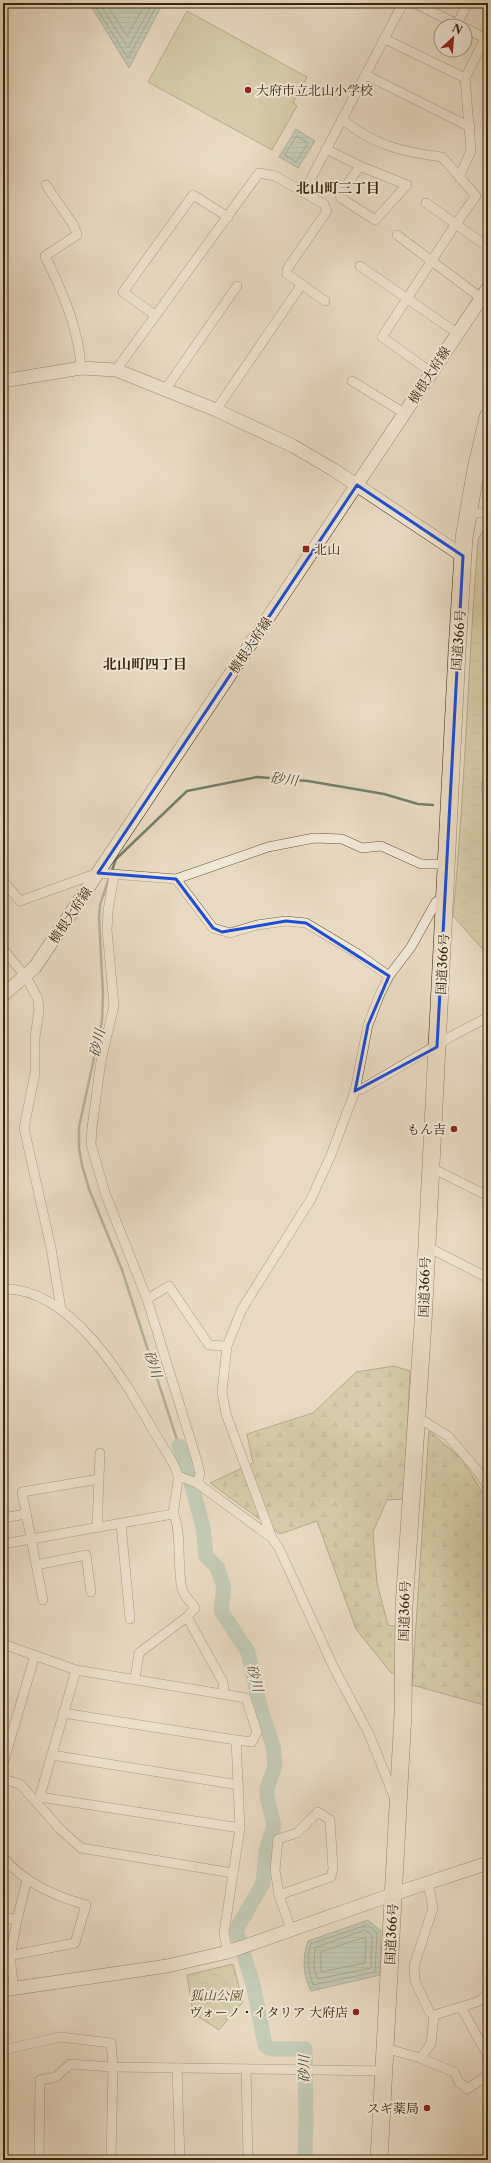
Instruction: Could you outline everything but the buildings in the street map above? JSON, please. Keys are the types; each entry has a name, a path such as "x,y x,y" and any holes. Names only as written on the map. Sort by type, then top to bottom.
{"highway":[{"name":"国道366号","path":"379,2160 403,1713 404,1606 417,1417 463,556 468,513 488,417"}],"street":[{"path":"304,192 385,40 401,7 401,3"},
{"path":"414,3 445,18"},
{"path":"463,18 468,3"},
{"path":"459,177 471,151 465,78 486,39 473,32"},
{"path":"385,40 465,78"},
{"path":"366,75 470,127"},
{"path":"342,119 359,134 404,152 442,157 476,196 455,225 382,337 431,372"},
{"path":"326,149 360,166 407,185 375,220 341,198 340,195 360,166"},
{"path":"116,370 228,217 259,172 275,176 324,204 327,211 286,269 288,274 325,301"},
{"path":"46,185 74,226 77,235 45,256 58,283 78,339 81,368"},
{"path":"155,315 123,292 193,195 228,217"},
{"path":"426,204 488,247"},
{"path":"397,235 432,260 484,293"},
{"path":"360,266 457,333"},
{"path":"216,410 302,284"},
{"path":"165,390 237,286"},
{"name":"横根大府線","path":"3,995 26,977 35,967 484,293"},
{"path":"3,381 81,368 116,370 216,410 293,446 357,485 463,556"},
{"path":"352,381 404,413"},
{"path":"468,513 488,513"},
{"path":"3,881 20,901 98,873 176,879 268,847 314,838 342,839 362,848 381,846 421,864 438,864 446,868"},
{"path":"114,875 108,911 107,930 114,1006 101,1061 91,1144 105,1193 147,1298 197,1461 200,1474 195,1482"},
{"path":"176,879 213,928 230,933 258,925 286,921 306,923 358,954 389,976"},
{"path":"397,1804 369,1734 332,1666 279,1548 272,1538 226,1414 222,1392 227,1346 242,1309 310,1199 331,1155 355,1091 368,1025 380,994 389,976 411,947 436,902 444,897"},
{"path":"3,949 26,977 38,999 39,1011 35,1037 35,1074 24,1128 51,1248 61,1309"},
{"path":"355,1091 362,1089 488,1017"},
{"path":"430,1167 488,1196"},
{"path":"426,1246 488,1278"},
{"path":"147,1298 168,1286 209,1345 227,1346"},
{"path":"3,1289 22,1290 40,1297 61,1309 73,1319 117,1368 179,1476 173,1514 176,1517 178,1561 182,1590 195,1608 187,1617 139,1653 135,1679"},
{"path":"417,1417 448,1436 477,1470 488,1487"},
{"path":"97,1528 100,1453"},
{"path":"179,1476 195,1482 272,1538"},
{"path":"43,1600 30,1540 22,1492 99,1479"},
{"path":"3,1518 26,1514"},
{"path":"3,1544 173,1514"},
{"path":"121,1524 130,1619"},
{"path":"36,1565 86,1555 91,1592"},
{"path":"187,1617 223,1682 224,1694"},
{"path":"3,1644 76,1670 246,1698 257,1732 252,1742 63,1713"},
{"path":"3,1764 35,1655"},
{"path":"39,1801 76,1670"},
{"path":"231,1951 224,1933 240,1828 236,1740"},
{"path":"52,1755 239,1785"},
{"path":"3,1779 20,1784 39,1801 81,1848 233,1873"},
{"path":"39,1801 240,1828"},
{"path":"279,1896 331,1877 333,1869 330,1820 318,1812 297,1833 278,1839 275,1870 279,1896 291,1930"},
{"path":"3,1857 27,1880 55,1896 86,1905 74,1943 7,1957"},
{"path":"27,1880 7,1957 9,1989 168,1966 231,1951 488,1863"},
{"path":"428,1883 433,1908 414,1966 415,1981 430,2013 434,2015"},
{"path":"3,1917 17,1920"},
{"path":"434,2015 477,2002 488,1995"},
{"path":"461,2007 488,2056"},
{"path":"420,2058 431,2044 434,2015"},
{"path":"3,2050 60,2037 111,2043 113,2067 111,2160"},
{"path":"385,2048 420,2058 454,2072 459,2082 466,2089 488,2075"},
{"path":"39,2160 40,2080 56,2077 70,2064 113,2067 383,2071"},
{"path":"177,2068 180,2160"},
{"path":"246,2069 248,2160"}],"highlighted area":[{"path":"357,485 463,556 437,1047 355,1091 368,1025 389,976 306,923 286,921 222,932 213,928 176,879 98,873"}],"green space":[{"path":"187,11 307,77 293,103 297,106 272,150 148,82"},
{"path":"486,525 488,525 488,955 453,916 461,822 478,540"},
{"path":"394,1366 410,1371 404,1499 387,1500 373,1532 377,1583 388,1625 398,1627 396,1671 392,1674 356,1629 317,1521 280,1534 210,1483 253,1463 247,1434 313,1413 356,1372"},
{"path":"429,1431 462,1459 488,1502 488,1706 412,1685"},
{"name":"狐山公園","path":"233,1964 243,2002 219,2030 193,2013 187,1975"}],"water":[{"path":"89,3 163,3 129,68"},
{"path":"296,129 315,141 298,168 279,157"},
{"path":"488,736 488,839 481,783 486,782 483,741"},
{"path":"368,1920 381,1931 380,1975 311,1991 306,1979 304,1966 308,1941"}],"waterway":[{"name":"砂川","path":"111,873 116,859 187,791 257,777 308,781 384,794 418,804 433,805"},
{"name":"砂川","path":"109,878 100,905 99,918 103,994 102,1021 79,1127 79,1148 89,1189 122,1270 179,1446"},
{"name":"砂川","path":"179,1446 189,1475 203,1527 206,1556 217,1567 224,1587 221,1611 248,1652 261,1710 273,1746 275,1766 267,1788 267,1796 274,1826 266,1851 263,1883 236,1930 254,1988 265,2045 273,2049 305,2049 305,2160"}],"place":[{"name":"大府市立北山小学校","path":"248,90"},
{"name":"北山","path":"306,549"},
{"name":"もん吉","path":"454,1129"},
{"name":"ヴォーノ・イタリア 大府店","path":"356,2012"},
{"name":"スギ薬局","path":"427,2108"}],"district":[{"name":"北山町三丁目","path":"338,188"},
{"name":"北山町四丁目","path":"145,664"}]}
